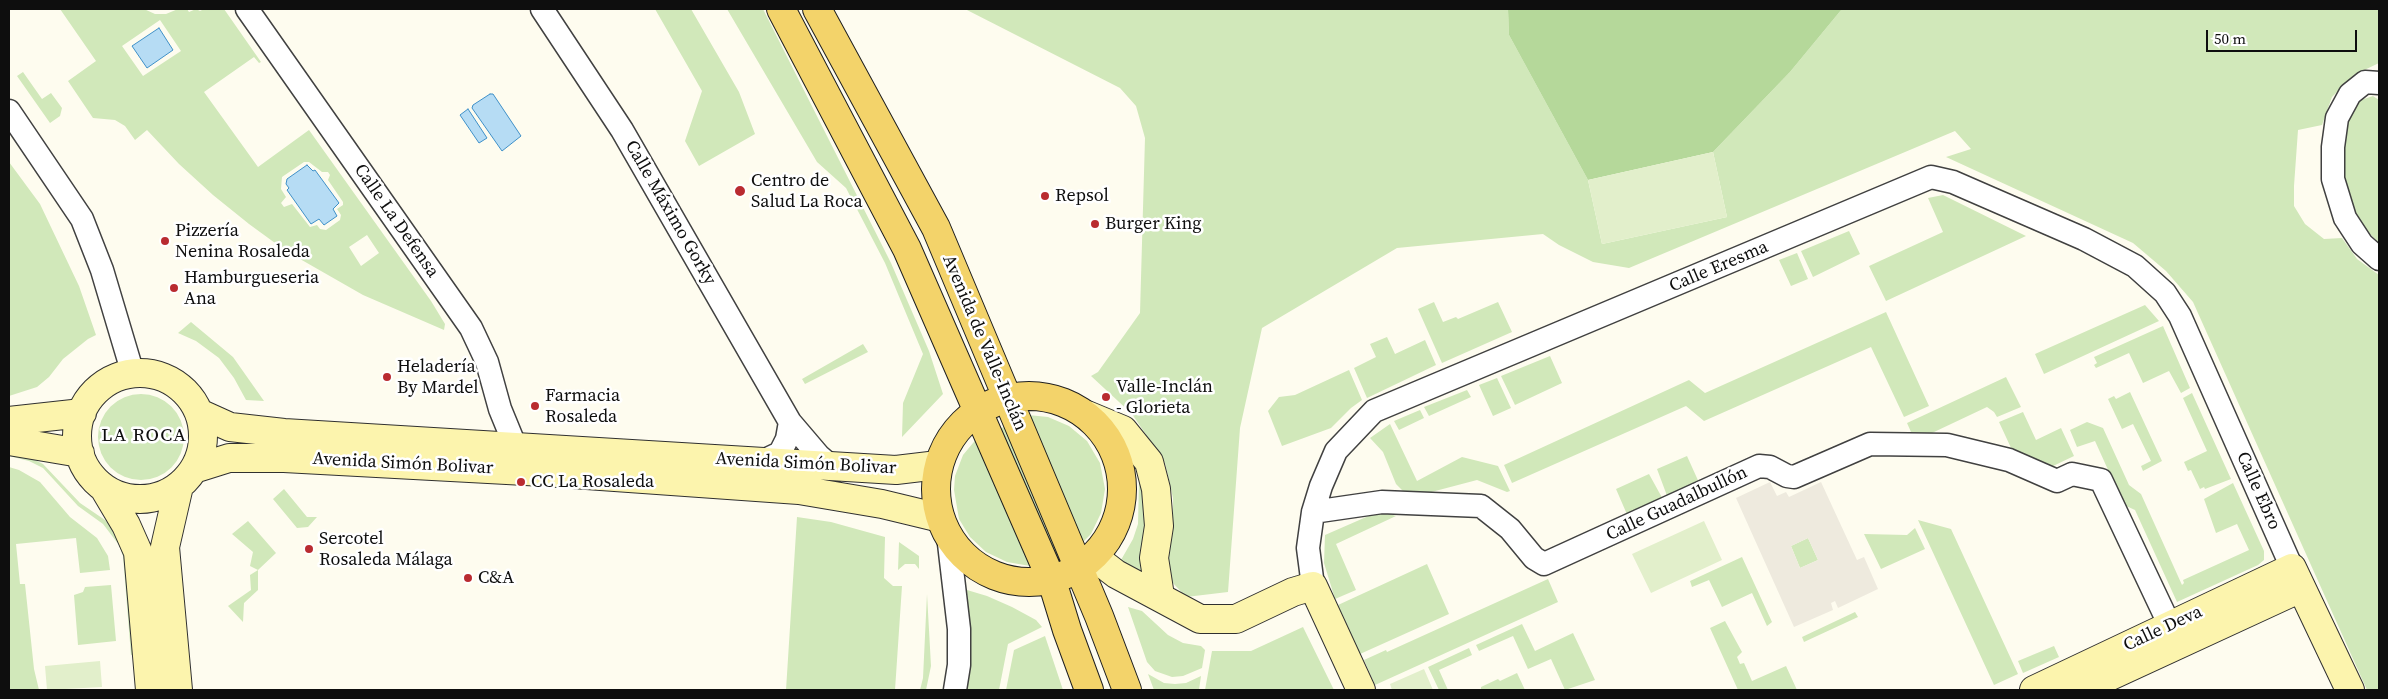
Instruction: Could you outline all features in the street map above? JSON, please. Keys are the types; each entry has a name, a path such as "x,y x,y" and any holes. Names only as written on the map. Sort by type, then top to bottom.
{"main road":[{"name":"Avenida de Valle-Inclán","path":"781,9 907,249 979,409 1052,581 1067,630 1089,690"},
{"name":"Avenida de Valle-Inclán","path":"816,9 936,228 1007,397 1086,563 1104,630 1126,690"},
{"path":"178,690 165,547 187,478 199,459 203,436 199,413 188,396 173,382 154,375 133,374 120,376 102,386 88,401 82,414 77,440 80,453 93,479 104,488 122,497 142,500 162,496 187,478"},
{"path":"1088,416 1109,440 1120,469 1122,501 1113,532 1086,563 1052,581 1029,583 1006,581 984,572 965,558 944,527 935,492 938,466 953,434 979,409 1007,397 1025,395 1061,400 1088,416 1123,430 1149,462 1156,489 1160,526 1154,558 1160,596"},
{"name":"Avenida Simón Bolivar","path":"199,413 230,427 239,428 516,448 896,470 938,466"},
{"path":"9,421 82,414"},
{"path":"9,442 80,453"},
{"name":"Avenida Simón Bolivar","path":"187,478 229,458 284,458 564,473 800,490 882,504 944,527"},
{"path":"104,488 126,525 138,552 150,690"},
{"path":"1086,563 1116,574 1200,619 1236,619 1293,592 1313,586 1361,690"},
{"name":"Calle Deva","path":"2034,690 2170,626 2296,578"},
{"name":"Calle Deva","path":"2080,690 2296,578"},
{"name":"Calle Ebro","path":"2296,578 2350,690"}],"street":[{"name":"Calle La Defensa","path":"247,9 471,328 487,362 500,409 516,448"},
{"name":"Calle Máximo Gorky","path":"542,9 627,138 790,422 819,456 832,467"},
{"path":"2379,83 2365,82 2350,94 2337,118 2333,147 2333,179 2345,218 2362,244 2379,259"},
{"path":"9,110 82,219 102,270 133,374"},
{"name":"Calle Eresma","path":"1313,586 1308,548 1313,512 1321,486 1336,451 1374,411 1931,177 1953,182 2084,240 2135,266 2165,293"},
{"name":"Calle Ebro","path":"2165,293 2180,316 2296,578"},
{"path":"759,463 780,453 788,439 790,422"},
{"name":"Calle Guadalbullón","path":"1313,512 1382,502 1481,506 1510,529 1534,558 1544,564 1759,466 1770,467 1794,477 1870,444 1948,445 2009,460 2056,481 2072,474 2101,480 2170,626"},
{"path":"944,527 959,628 960,665 955,690"}],"green space":[{"path":"60,9 144,9 155,14 166,14 178,9 187,9 189,12 196,9 200,11 204,9 224,9 261,62 259,63 254,57 204,92 258,167 309,130 431,301 445,324 444,330 363,295 286,251 213,195 179,164 147,130 135,140 125,126 115,120 93,118 68,81 96,61","holes":["160,20 181,51 143,76 122,46","304,162 309,162 322,172 328,172 330,175 328,180 343,202 343,205 337,209 341,215 340,220 326,230 320,229 317,225 310,227 292,204 284,207 281,203 286,197 281,189 282,177","367,235 379,253 361,266 349,247"]},
{"path":"655,9 691,9 739,92 755,134 699,166 685,141 702,91"},
{"path":"727,9 763,9 891,263 929,351 943,394 902,437 903,403 923,354 885,263 846,188 817,162"},
{"path":"965,9 1508,9 1509,35 1588,180 1602,244 1727,217 1713,152 1790,72 1842,9 2379,9 2379,63 2354,75 2332,97 2322,125 2298,130 2294,206 2305,224 2324,239 2342,238 2357,259 2379,275 2379,690 2367,690 2193,302 2166,271 2133,243 1946,157 1971,149 1955,131 1629,268 1593,262 1559,245 1543,234 1397,248 1262,328 1240,428 1228,592 1186,597 1172,582 1165,565 1173,526 1173,498 1165,463 1132,414 1091,376 1098,372 1140,313 1145,138 1136,106 1120,88"},
{"path":"1508,9 1842,9 1790,72 1713,152 1588,180 1509,35"},
{"path":"23,72 42,99 51,93 62,108 60,116 50,123 17,76"},
{"path":"2373,96 2379,100 2379,243 2356,220 2342,166 2348,112 2361,100"},
{"path":"1713,152 1727,217 1602,244 1588,180"},
{"path":"9,162 40,204 79,286 96,335 63,359 49,377 37,387 9,396"},
{"path":"1943,195 2026,236 1886,301 1869,266 1943,232 1928,198"},
{"path":"1849,231 1860,254 1813,277 1801,251"},
{"path":"1797,253 1808,279 1791,286 1779,260"},
{"path":"1434,302 1443,322 1456,317 1458,319 1498,302 1512,332 1442,363 1418,309"},
{"path":"2145,305 2159,321 2044,374 2035,354"},
{"path":"1886,312 1929,406 1904,417 1871,347 1704,421 1686,406 1512,483 1504,465 1689,380 1705,393"},
{"path":"191,322 233,357 264,401 246,400 234,378 219,358 196,341 178,333"},
{"path":"2163,326 2190,388 2181,393 2169,371 2143,383 2129,353 2096,368 2094,365 2097,363 2094,357"},
{"path":"1387,337 1395,354 1425,340 1436,365 1367,398 1354,368 1376,357 1370,344"},
{"path":"863,344 868,352 805,384 802,379"},
{"path":"1550,356 1562,383 1515,405 1501,376"},
{"path":"1349,370 1362,400 1331,428 1282,446 1268,411 1279,397 1295,395"},
{"path":"2006,377 2021,407 1997,417 1987,407 1915,441 1907,423"},
{"path":"1497,378 1511,408 1493,416 1479,385"},
{"path":"1467,390 1471,397 1429,416 1424,407"},
{"path":"2130,392 2162,461 2143,471 2141,466 2151,461 2133,424 2122,429 2108,399 2114,396 2116,399"},
{"path":"2192,393 2231,479 2205,489 2204,487 2200,489 2191,470 2188,471 2184,462 2207,451 2183,398"},
{"path":"133,394 149,394 158,397 172,406 181,420 184,437 181,454 172,468 158,477 149,480 133,480 117,473 105,461 98,445 98,429 105,413 117,401"},
{"path":"1420,410 1424,418 1399,430 1394,421"},
{"path":"2023,412 2036,440 2061,428 2074,456 2051,467 2012,450 1999,422"},
{"path":"1028,415 1048,417 1069,426 1087,441 1100,463 1105,489 1101,513 1091,534 1080,545"},
{"path":"2087,422 2103,428 2129,485 2141,494 2182,585 2184,583 2183,580 2249,550 2237,524 2216,533 2204,499 2233,483 2264,551 2264,560 2258,565 2177,602 2135,510 2124,505 2095,441 2077,447 2070,430"},
{"path":"1390,424 1417,481 1462,457 1498,466 1510,491 1507,492 1477,480 1420,495 1405,493 1396,484 1383,452 1370,438"},
{"path":"1009,425 1061,553 1054,557 999,429"},
{"path":"978,437 1030,566 1007,562 986,552 970,537 959,519 954,490 955,476 963,455"},
{"path":"9,453 29,457 43,464 80,503 105,520 114,529 127,555 136,654 131,655 123,556 119,545 103,524 78,506 43,468 29,461 9,456"},
{"path":"1687,456 1701,487 1669,501 1657,469"},
{"path":"9,467 19,470 40,482 70,517 97,538 108,556 110,570 80,573 76,538 16,544 20,584 25,584 34,669 39,690 9,690"},
{"path":"1649,474 1665,503 1629,519 1616,489"},
{"path":"1146,477 1151,577 1121,565 1121,560 1133,539 1138,524 1139,480"},
{"path":"284,489 307,517 317,517 308,527 297,528 273,499"},
{"path":"1380,511 1396,516 1336,544 1356,590 1335,599 1324,563 1325,535"},
{"path":"797,517 831,522 885,537 884,578 893,586 902,586 895,690 786,690"},
{"path":"1918,520 1951,529 2018,674 1994,685"},
{"path":"248,521 276,553 258,570 250,566 253,552 232,534"},
{"path":"1704,521 1722,560 1651,593 1632,554"},
{"path":"1915,528 1925,549 1881,569 1864,534 1907,535"},
{"path":"1808,538 1818,560 1800,568 1791,546"},
{"path":"899,542 919,556 919,569 915,564 905,564 898,570"},
{"path":"1742,557 1772,622 1767,626 1752,593 1722,607 1709,580 1692,587 1690,581"},
{"path":"1427,564 1449,614 1360,654 1338,605"},
{"path":"258,570 258,590 244,603 243,622 228,606 251,590 250,575"},
{"path":"1548,579 1558,602 1375,685 1364,660 1386,650 1387,652"},
{"path":"111,585 116,641 78,645 74,595 83,592 85,587"},
{"path":"967,590 1012,607 1036,620 1042,627 1008,644 999,690 965,690 970,645"},
{"path":"927,594 931,666 926,690 920,690 923,678"},
{"path":"1128,607 1142,611 1168,635 1183,643 1201,646 1205,650 1202,668 1183,676 1172,677 1155,671 1147,662"},
{"path":"1855,612 1858,617 1804,642 1802,637"},
{"path":"1725,621 1742,652 1737,657 1740,664 1744,663 1752,681 1786,666 1797,690 1738,690 1710,628"},
{"path":"1522,624 1535,651 1573,633 1595,680 1565,690 1551,659 1528,669 1513,636 1479,651 1476,645"},
{"path":"1303,627 1334,690 1205,690 1212,651 1251,651"},
{"path":"1045,636 1063,690 1006,690 1014,650"},
{"path":"2054,646 2059,657 2023,673 2018,661"},
{"path":"1469,648 1472,655 1439,670 1448,690 1439,690 1428,667"},
{"path":"100,661 102,687 47,690 45,666"},
{"path":"1424,669 1433,690 1392,690 1390,684"},
{"path":"1517,673 1525,690 1481,690 1481,687"},
{"path":"1148,674 1164,683 1175,684 1186,683 1201,676 1199,690 1154,690"}],"shaded area":[{"path":"1770,482 1777,496 1786,492 1789,497 1821,482 1857,560 1864,557 1878,589 1838,608 1835,601 1831,603 1833,610 1794,627 1736,498","holes":["1808,538 1818,560 1800,568 1791,546"]}],"water":[{"path":"159,28 173,50 147,68 132,46"},
{"path":"493,94 521,136 502,151 472,108 473,105"},
{"path":"468,109 487,138 479,143 460,115"},
{"path":"307,165 313,171 315,170 339,203 333,209 337,216 324,225 319,219 311,224 287,190 289,188 286,184 287,179"}],"place":[{"name":"Centro de Salud La Roca","path":"740,191"},
{"name":"Repsol","path":"1045,196"},
{"name":"Burger King","path":"1095,224"},
{"name":"Pizzería Nenina Rosaleda","path":"165,241"},
{"name":"Hamburgueseria Ana","path":"174,288"},
{"name":"Heladería By Mardel","path":"387,377"},
{"name":"Valle-Inclán - Glorieta","path":"1106,397"},
{"name":"Farmacia Rosaleda","path":"535,406"},
{"name":"CC La Rosaleda","path":"521,482"},
{"name":"Sercotel Rosaleda Málaga","path":"309,549"},
{"name":"C&A","path":"468,578"}],"district":[{"name":"LA ROCA","path":"144,436"}]}
